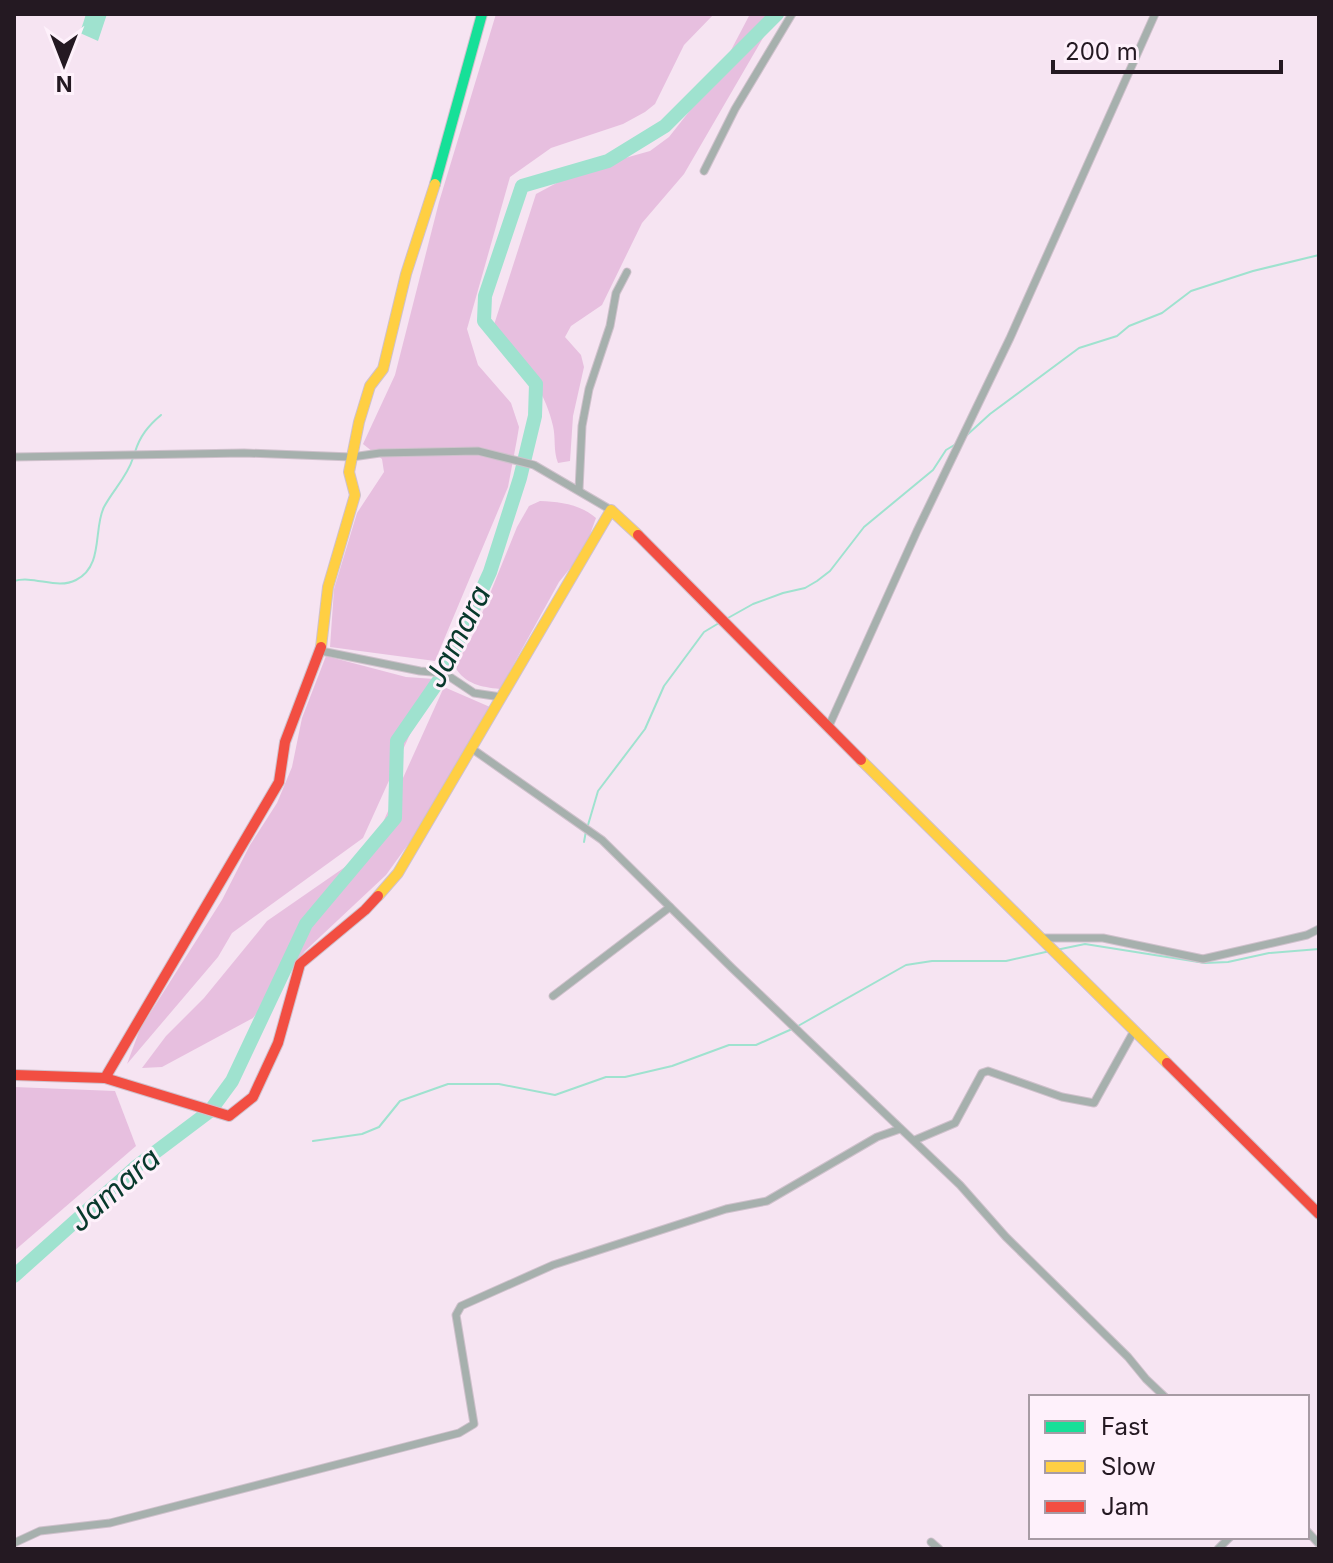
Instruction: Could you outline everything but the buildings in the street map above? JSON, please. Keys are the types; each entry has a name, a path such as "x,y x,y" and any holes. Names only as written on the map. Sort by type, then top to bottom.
{"street":[{"path":"105,1078 279,782 285,742 321,651 328,587 355,495 349,472 359,422 370,386 383,369 406,274 421,233 482,14"},
{"path":"704,171 735,109 792,14"},
{"path":"828,728 917,531 1010,338 1155,14"},
{"path":"579,490 582,426 589,389 610,326 616,293 627,272"},
{"path":"14,457 244,453 352,457 380,453 478,451 534,465 579,490 611,510 664,559 828,728 1319,1214"},
{"path":"14,1075 105,1078 229,1116 253,1097 278,1043 300,964 365,910 398,873 611,510"},
{"path":"321,651 444,673 474,693 501,697"},
{"path":"471,748 602,840 900,1129 915,1140 1163,1395"},
{"path":"553,996 670,907"},
{"path":"1041,938 1103,938 1203,959 1307,935 1319,929"},
{"path":"915,1140 955,1123 982,1073 988,1071 1062,1097 1094,1103 1134,1031"},
{"path":"14,1543 40,1531 110,1523 459,1433 474,1424 456,1315 461,1306 553,1265 726,1209 767,1201 877,1137 900,1129"},
{"path":"931,1542 939,1549"}],"shaded area":[{"path":"86,14 107,14 98,41 80,33"},
{"path":"496,14 714,14 684,45 655,104 645,112 623,124 551,148 510,177 467,329 478,365 511,403 519,427 508,487 435,661 330,647 334,589 357,513 384,472 382,459 363,444 395,375 439,202"},
{"path":"750,14 777,14 684,174 642,223 602,305 571,326 565,337 581,355 584,367 573,416 570,461 558,463 553,426 544,399 521,362 492,331 536,194 579,171 650,151 669,137 718,75"},
{"path":"540,501 577,507 596,518 584,551 559,582 500,689 474,684 455,667 474,633 517,527 529,506"},
{"path":"326,656 406,677 435,679 363,838 232,933 218,957 127,1064 140,1029 222,900 250,845 277,803 292,767 302,718"},
{"path":"444,687 490,707 412,839 386,875 305,951 253,1018 162,1067 142,1068 166,1036 204,998 267,921 371,849"},
{"path":"14,1087 115,1091 136,1146 14,1251"}],"waterway":[{"name":"Jamara","path":"14,1276 137,1166 210,1111 232,1081 306,924 395,818 397,741 444,673 490,572 520,478 535,416 536,384 484,321 485,296 522,186 608,161 665,126 777,14"},
{"path":"967,435 990,414 1079,348 1117,336 1129,326 1162,313 1191,291 1253,271 1319,255"},
{"path":"135,452 145,432 161,415"},
{"path":"728,618 753,604 805,588 817,581 830,571 864,527 933,470 946,450 956,444"},
{"path":"14,581 61,584 85,574 94,557 104,507 133,458"},
{"path":"588,825 598,791 645,729 664,686 704,632 719,623"},
{"path":"584,842 586,831"},
{"path":"1056,950 1085,944 1205,963 1319,949"},
{"path":"798,1026 906,965 932,961 1006,961 1050,951"},
{"path":"313,1141 362,1134 379,1127 400,1101 448,1084 499,1084 555,1095 606,1077 625,1077 672,1066 729,1045 756,1045 792,1029"}],"traffic: fast":[{"path":"435,184 482,14"}],"traffic: slow":[{"path":"321,647 328,587 355,495 349,472 359,422 370,386 383,369 406,274 435,184"},
{"path":"378,896 398,873 611,510 638,535"},
{"path":"861,760 1167,1063"}],"traffic: jam":[{"path":"638,535 861,760"},
{"path":"105,1078 279,782 285,742 321,647"},
{"path":"14,1075 105,1078 229,1116 253,1097 278,1043 300,964 378,896"},
{"path":"1167,1063 1319,1214"}]}
